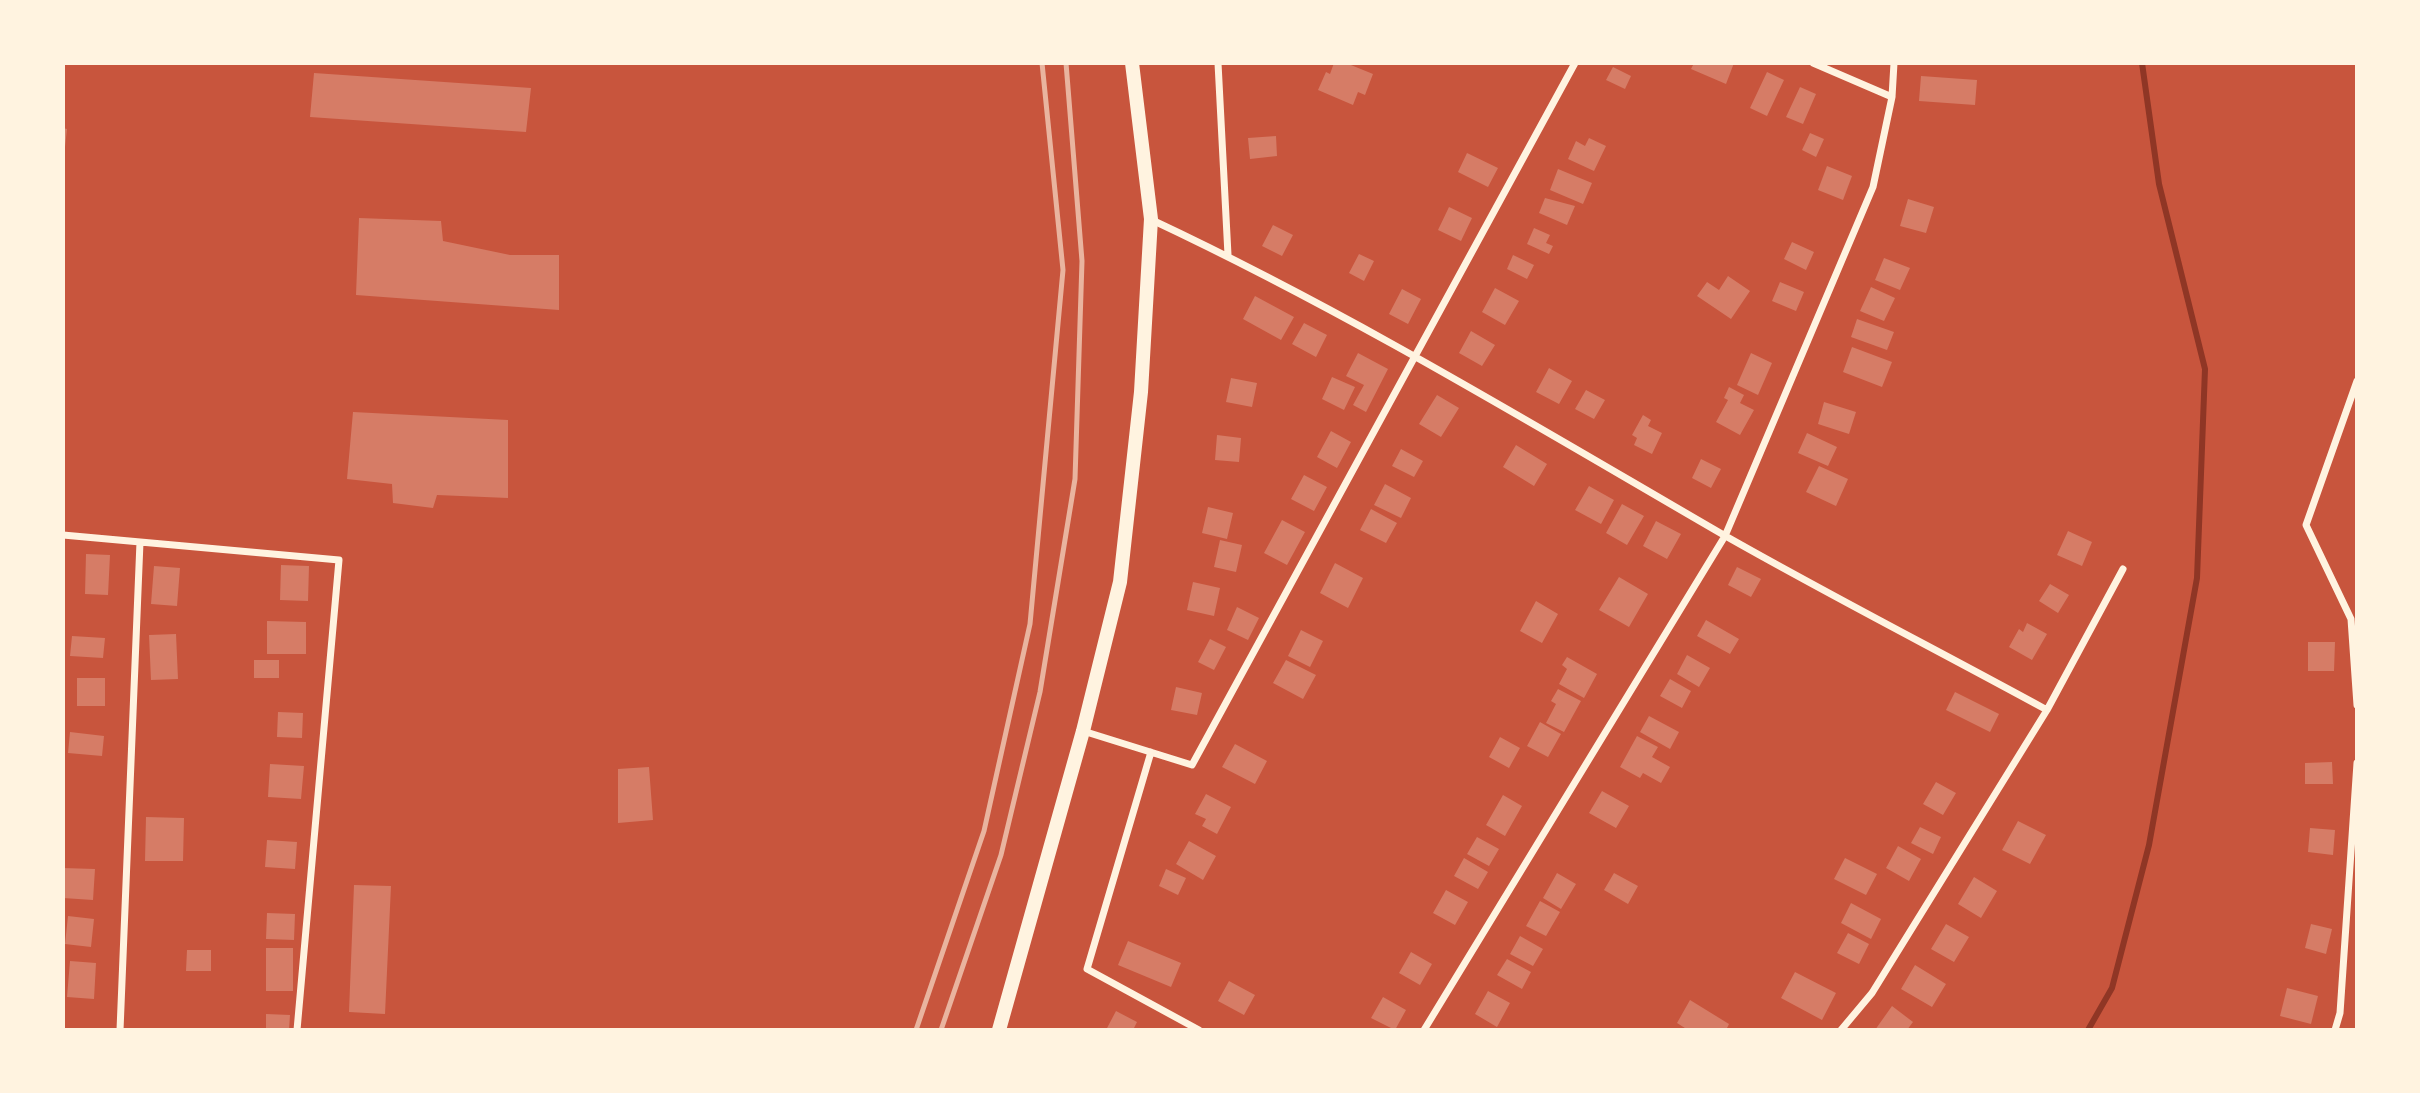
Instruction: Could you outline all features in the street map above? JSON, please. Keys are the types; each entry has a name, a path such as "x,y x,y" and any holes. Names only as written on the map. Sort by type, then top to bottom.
{"main road":[{"path":"999,1030 1083,730 1120,582 1141,392 1151,219 1132,63"}],"street":[{"path":"1218,63 1228,255"},
{"path":"1083,730 1192,765 1418,357 1576,63"},
{"path":"1813,63 1892,97"},
{"path":"1424,1030 1725,536 1873,187 1892,97 1894,63"},
{"path":"1151,219 1228,255 1418,357 1725,536 2047,710"},
{"path":"2357,381 2306,525 2351,619 2357,705"},
{"path":"63,535 339,560 297,1030"},
{"path":"120,1030 140,542"},
{"path":"1841,1030 1872,993 2047,710 2123,569"},
{"path":"1151,752 1087,969 1199,1030"},
{"path":"2335,1030 2340,1013 2357,763"}],"building":[{"path":"1334,63 1346,63 1373,74 1365,95 1358,92 1353,105 1318,90 1326,72 1330,74"},
{"path":"1694,63 1734,63 1726,84 1691,69"},
{"path":"1613,67 1631,76 1625,89 1606,80"},
{"path":"1767,72 1784,80 1767,116 1750,108"},
{"path":"314,73 531,88 526,132 310,117"},
{"path":"1921,76 1977,80 1975,105 1919,101"},
{"path":"1800,87 1816,94 1803,124 1786,117"},
{"path":"63,128 67,129 65,147 63,147"},
{"path":"1810,133 1824,139 1816,157 1802,150"},
{"path":"1276,136 1277,156 1250,159 1248,138"},
{"path":"1589,138 1606,146 1594,171 1568,159 1576,141 1585,146"},
{"path":"1467,153 1498,168 1488,187 1458,172"},
{"path":"1827,166 1852,176 1843,200 1818,190"},
{"path":"1558,169 1592,183 1583,204 1550,190"},
{"path":"1545,198 1575,206 1567,225 1539,213"},
{"path":"1908,199 1934,207 1926,233 1900,226"},
{"path":"1449,207 1472,218 1461,241 1438,230"},
{"path":"359,218 441,221 443,241 510,255 559,255 559,310 356,295"},
{"path":"1273,225 1293,235 1282,256 1262,246"},
{"path":"1534,228 1550,235 1546,243 1553,246 1549,254 1527,244"},
{"path":"1792,242 1814,252 1806,270 1784,259"},
{"path":"1359,254 1374,261 1364,281 1349,273"},
{"path":"1513,255 1534,265 1527,279 1507,269"},
{"path":"1884,258 1910,268 1900,290 1875,280"},
{"path":"1728,276 1750,291 1731,319 1697,296 1707,282 1719,290"},
{"path":"1780,282 1804,292 1796,311 1772,301"},
{"path":"1871,287 1895,298 1884,321 1860,311"},
{"path":"1495,288 1519,301 1505,325 1482,312"},
{"path":"1402,289 1421,299 1408,324 1389,314"},
{"path":"1255,296 1294,317 1281,340 1243,319"},
{"path":"1857,319 1894,332 1887,350 1851,337"},
{"path":"1304,323 1327,335 1316,357 1292,344"},
{"path":"1471,331 1495,345 1482,366 1459,353"},
{"path":"1852,347 1892,362 1882,387 1843,372"},
{"path":"1358,353 1388,369 1366,412 1353,405 1364,385 1346,376"},
{"path":"1751,353 1772,363 1758,395 1737,385"},
{"path":"1549,368 1572,381 1559,404 1536,392"},
{"path":"1332,377 1355,387 1344,410 1322,399"},
{"path":"1231,378 1257,383 1252,407 1226,402"},
{"path":"1729,387 1744,395 1740,403 1754,410 1740,435 1716,422 1728,400 1724,398"},
{"path":"1586,390 1605,400 1594,419 1575,409"},
{"path":"1437,395 1459,408 1441,437 1419,424"},
{"path":"1824,402 1856,412 1849,434 1818,424"},
{"path":"353,412 508,420 508,498 437,495 433,508 393,503 392,484 347,479"},
{"path":"1643,415 1651,420 1648,426 1662,433 1652,454 1634,445 1637,438 1632,435"},
{"path":"1331,431 1351,442 1337,468 1317,457"},
{"path":"1807,433 1837,447 1828,466 1798,453"},
{"path":"1217,435 1241,438 1239,462 1215,460"},
{"path":"1516,445 1547,464 1534,486 1503,467"},
{"path":"1401,449 1423,461 1414,477 1392,466"},
{"path":"1701,459 1721,469 1711,488 1692,478"},
{"path":"1819,466 1848,479 1836,506 1806,492"},
{"path":"1304,475 1327,487 1314,511 1291,499"},
{"path":"1385,484 1411,498 1401,518 1374,505"},
{"path":"1589,486 1614,500 1601,524 1575,510"},
{"path":"1622,504 1644,516 1627,545 1606,533"},
{"path":"1208,507 1233,513 1227,539 1202,533"},
{"path":"1371,509 1397,523 1386,543 1360,530"},
{"path":"1282,520 1305,532 1287,565 1264,553"},
{"path":"1656,521 1681,534 1667,559 1643,546"},
{"path":"2068,531 2092,542 2082,566 2057,555"},
{"path":"1220,540 1242,545 1236,572 1214,567"},
{"path":"86,554 110,555 108,595 85,594"},
{"path":"1335,563 1363,578 1348,608 1320,593"},
{"path":"281,565 309,566 308,601 280,600"},
{"path":"154,566 180,568 177,606 151,604"},
{"path":"1737,567 1761,579 1751,597 1728,585"},
{"path":"1619,577 1648,594 1629,627 1599,610"},
{"path":"1193,582 1220,588 1214,616 1187,610"},
{"path":"2050,584 2069,595 2058,613 2039,601"},
{"path":"1536,601 1558,614 1542,643 1520,631"},
{"path":"1237,607 1259,618 1248,640 1227,630"},
{"path":"1706,620 1739,639 1730,654 1697,636"},
{"path":"267,621 306,622 306,654 267,654"},
{"path":"2027,623 2047,634 2032,660 2009,647 2019,629 2023,632"},
{"path":"1301,630 1323,641 1310,667 1288,656"},
{"path":"176,634 178,679 151,680 149,635"},
{"path":"72,636 105,638 103,658 70,656"},
{"path":"1210,639 1226,647 1214,670 1198,662"},
{"path":"2308,642 2335,642 2334,671 2308,671"},
{"path":"1687,655 1710,668 1699,687 1677,674"},
{"path":"1567,657 1597,674 1584,698 1559,684 1567,669 1562,665"},
{"path":"254,660 279,660 279,678 254,678"},
{"path":"1286,660 1316,675 1303,699 1273,683"},
{"path":"77,678 105,678 105,706 77,706"},
{"path":"1670,679 1691,691 1682,708 1660,696"},
{"path":"1176,687 1202,693 1197,715 1171,710"},
{"path":"1558,689 1581,701 1564,732 1546,723 1556,704 1551,701"},
{"path":"1955,692 1999,714 1990,732 1946,710"},
{"path":"278,712 303,713 302,738 277,737"},
{"path":"1649,716 1679,732 1670,749 1640,732"},
{"path":"1540,722 1561,734 1548,757 1527,746"},
{"path":"70,732 104,736 102,756 68,753"},
{"path":"1637,736 1658,747 1652,757 1670,767 1661,783 1643,773 1640,778 1620,767"},
{"path":"1500,737 1520,748 1509,768 1489,757"},
{"path":"1235,744 1267,761 1255,784 1222,767"},
{"path":"2332,762 2333,784 2305,784 2305,763"},
{"path":"270,764 304,766 301,799 268,797"},
{"path":"649,767 653,820 618,823 618,769"},
{"path":"1936,782 1956,793 1943,815 1923,804"},
{"path":"1602,791 1629,806 1616,828 1589,813"},
{"path":"1206,794 1231,807 1217,834 1202,826 1206,819 1195,814"},
{"path":"1503,795 1522,806 1505,836 1486,825"},
{"path":"146,817 184,818 183,861 145,861"},
{"path":"2018,821 2046,835 2030,864 2002,850"},
{"path":"1920,827 1941,837 1933,854 1911,843"},
{"path":"2310,828 2335,830 2333,855 2308,852"},
{"path":"1477,837 1499,849 1489,866 1467,854"},
{"path":"267,840 297,842 295,869 265,867"},
{"path":"1189,841 1216,856 1203,880 1176,864"},
{"path":"1898,846 1921,859 1909,881 1886,868"},
{"path":"1464,858 1488,872 1478,889 1454,876"},
{"path":"1845,858 1877,874 1866,895 1834,879"},
{"path":"63,868 95,869 93,900 63,898"},
{"path":"1166,869 1186,878 1178,895 1159,886"},
{"path":"1557,873 1576,884 1561,909 1543,898"},
{"path":"1614,873 1638,886 1628,904 1604,890"},
{"path":"1974,877 1997,891 1981,918 1958,904"},
{"path":"354,885 391,886 385,1014 349,1012"},
{"path":"1446,890 1468,902 1455,925 1433,913"},
{"path":"1540,901 1560,912 1546,936 1526,926"},
{"path":"1851,903 1881,919 1871,939 1841,923"},
{"path":"267,913 295,914 294,940 266,939"},
{"path":"68,916 94,919 91,947 65,944"},
{"path":"1946,924 1969,937 1954,962 1931,949"},
{"path":"2311,924 2332,929 2326,954 2305,948"},
{"path":"1848,933 1869,944 1859,964 1837,953"},
{"path":"1520,936 1543,949 1533,966 1510,954"},
{"path":"1128,941 1181,963 1171,987 1118,965"},
{"path":"266,948 293,948 293,991 266,991"},
{"path":"187,950 211,950 211,971 186,971"},
{"path":"1411,952 1432,964 1420,985 1399,973"},
{"path":"1507,959 1531,972 1522,989 1497,975"},
{"path":"70,961 96,963 94,999 67,997"},
{"path":"1915,965 1946,984 1932,1007 1901,989"},
{"path":"1795,972 1836,993 1822,1020 1781,998"},
{"path":"1229,981 1255,995 1244,1015 1218,1001"},
{"path":"2287,988 2318,996 2311,1024 2280,1016"},
{"path":"1488,991 1510,1003 1497,1027 1475,1014"},
{"path":"1383,997 1406,1010 1395,1030 1371,1018"},
{"path":"1690,1000 1729,1024 1726,1030 1688,1030 1677,1023"},
{"path":"1892,1006 1913,1022 1907,1030 1875,1030"},
{"path":"1116,1011 1137,1022 1133,1030 1106,1030"},
{"path":"266,1014 290,1015 289,1030 266,1030"}],"waterway":[{"path":"2088,1030 2112,988 2149,845 2197,578 2205,369 2159,184 2142,63"}],"railway":[{"path":"916,1030 984,831 1030,624 1063,270 1042,63"},
{"path":"941,1030 1001,855 1040,692 1075,479 1082,261 1066,63"}]}
